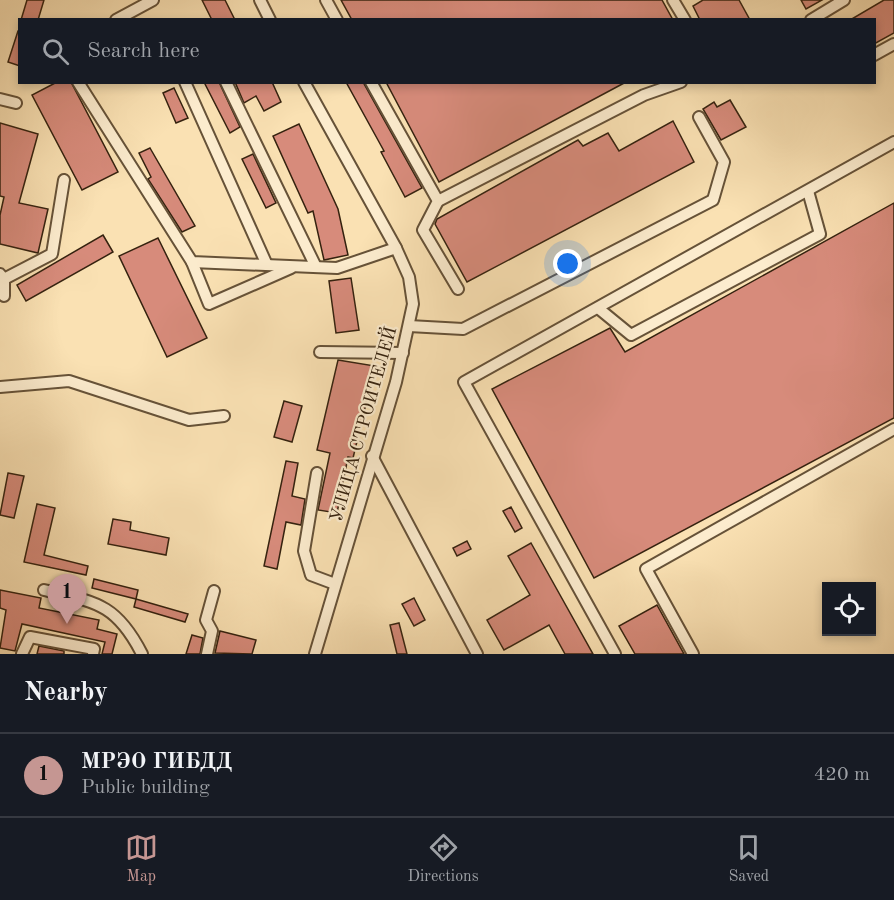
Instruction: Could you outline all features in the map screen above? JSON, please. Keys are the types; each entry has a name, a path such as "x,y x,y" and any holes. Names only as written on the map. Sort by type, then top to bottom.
{"street":[{"path":"120,18 153,0"},
{"path":"260,0 269,18"},
{"path":"326,0 336,18"},
{"path":"675,0 684,18"},
{"path":"814,18 844,0"},
{"path":"876,54 894,44"},
{"path":"79,84 192,262 209,304 294,266"},
{"path":"186,84 267,265"},
{"path":"227,84 316,267"},
{"name":"УЛИЦА СТРОИТЕЛЕЙ","path":"305,84 396,248 410,277 413,304 403,353 315,654"},
{"path":"372,84 438,201"},
{"path":"458,290 423,230 438,201 644,95 675,84"},
{"path":"0,99 16,103"},
{"path":"409,326 464,329 713,200 724,162 699,117"},
{"path":"615,654 465,382 894,142"},
{"path":"4,297 2,276 52,254 64,180"},
{"path":"598,308 631,335 820,234 808,191"},
{"path":"192,262 337,268 396,248"},
{"path":"320,352 403,353"},
{"path":"0,387 69,381 189,420 224,416"},
{"path":"693,654 646,569 894,429"},
{"path":"372,456 477,654"},
{"path":"316,473 304,551 310,575 334,584"},
{"path":"44,590 98,603 132,635 142,654"},
{"path":"207,654 212,631 206,620 214,591"},
{"path":"22,654 30,636 94,649 93,654"}],"building":[{"path":"27,0 44,0 39,18 22,18"},
{"path":"202,0 225,0 234,18 211,18"},
{"path":"341,0 662,0 672,18 351,18"},
{"path":"703,0 739,0 749,18 699,18 693,6"},
{"path":"801,0 822,0 806,9"},
{"path":"884,0 894,0 894,33 876,43 876,18 853,18"},
{"path":"18,31 18,65 8,62"},
{"path":"53,84 72,84 118,172 82,190 32,95"},
{"path":"205,84 220,84 240,127 230,133"},
{"path":"236,84 273,84 281,102 264,111 256,96 244,103"},
{"path":"347,84 364,84 422,188 405,197 381,152 384,151"},
{"path":"387,84 622,84 439,182"},
{"path":"174,88 188,118 176,123 163,93"},
{"path":"730,100 746,127 721,140 703,109 714,102 717,107"},
{"path":"673,121 694,162 467,282 435,224 437,219 578,140 583,146 608,133 619,151"},
{"path":"0,123 38,134 19,203 48,209 38,253 0,244 0,215 4,197 0,196"},
{"path":"299,124 338,209 348,255 324,260 313,211 308,213 273,136"},
{"path":"150,148 195,226 182,232 148,179 151,177 139,153"},
{"path":"253,154 276,203 266,208 242,159"},
{"path":"894,203 894,418 594,578 492,389 610,328 625,352"},
{"path":"103,235 113,252 26,301 17,285"},
{"path":"158,238 207,338 167,357 119,256"},
{"path":"351,278 359,330 336,333 329,281"},
{"path":"338,360 375,366 353,458 348,457 337,513 318,510 330,453 317,450"},
{"path":"284,401 302,406 292,442 274,437"},
{"path":"286,461 298,463 292,496 305,499 301,525 286,522 277,569 264,566"},
{"path":"8,473 24,476 14,518 0,515"},
{"path":"37,504 55,508 44,555 88,566 86,575 24,562"},
{"path":"511,507 522,528 515,532 503,511"},
{"path":"113,519 131,522 130,530 169,538 166,555 108,544"},
{"path":"467,541 471,549 457,556 453,548"},
{"path":"531,543 593,654 565,654 549,625 504,650 487,620 530,595 508,556"},
{"path":"94,579 138,590 136,599 92,588"},
{"path":"0,590 41,598 39,608 99,620 97,629 117,634 112,654 102,654 105,642 22,624 15,651 0,648 6,610 0,608"},
{"path":"414,598 425,620 414,626 402,604"},
{"path":"136,599 188,614 185,622 134,607"},
{"path":"657,605 684,654 635,654 619,626"},
{"path":"399,623 407,654 397,654 390,625"},
{"path":"220,631 256,640 252,654 215,653"},
{"path":"192,635 203,638 200,654 186,654"},
{"path":"39,646 64,651 64,654 37,654"}],"place":[{"name":"МРЭО ГИБДД","path":"67,624"}]}
